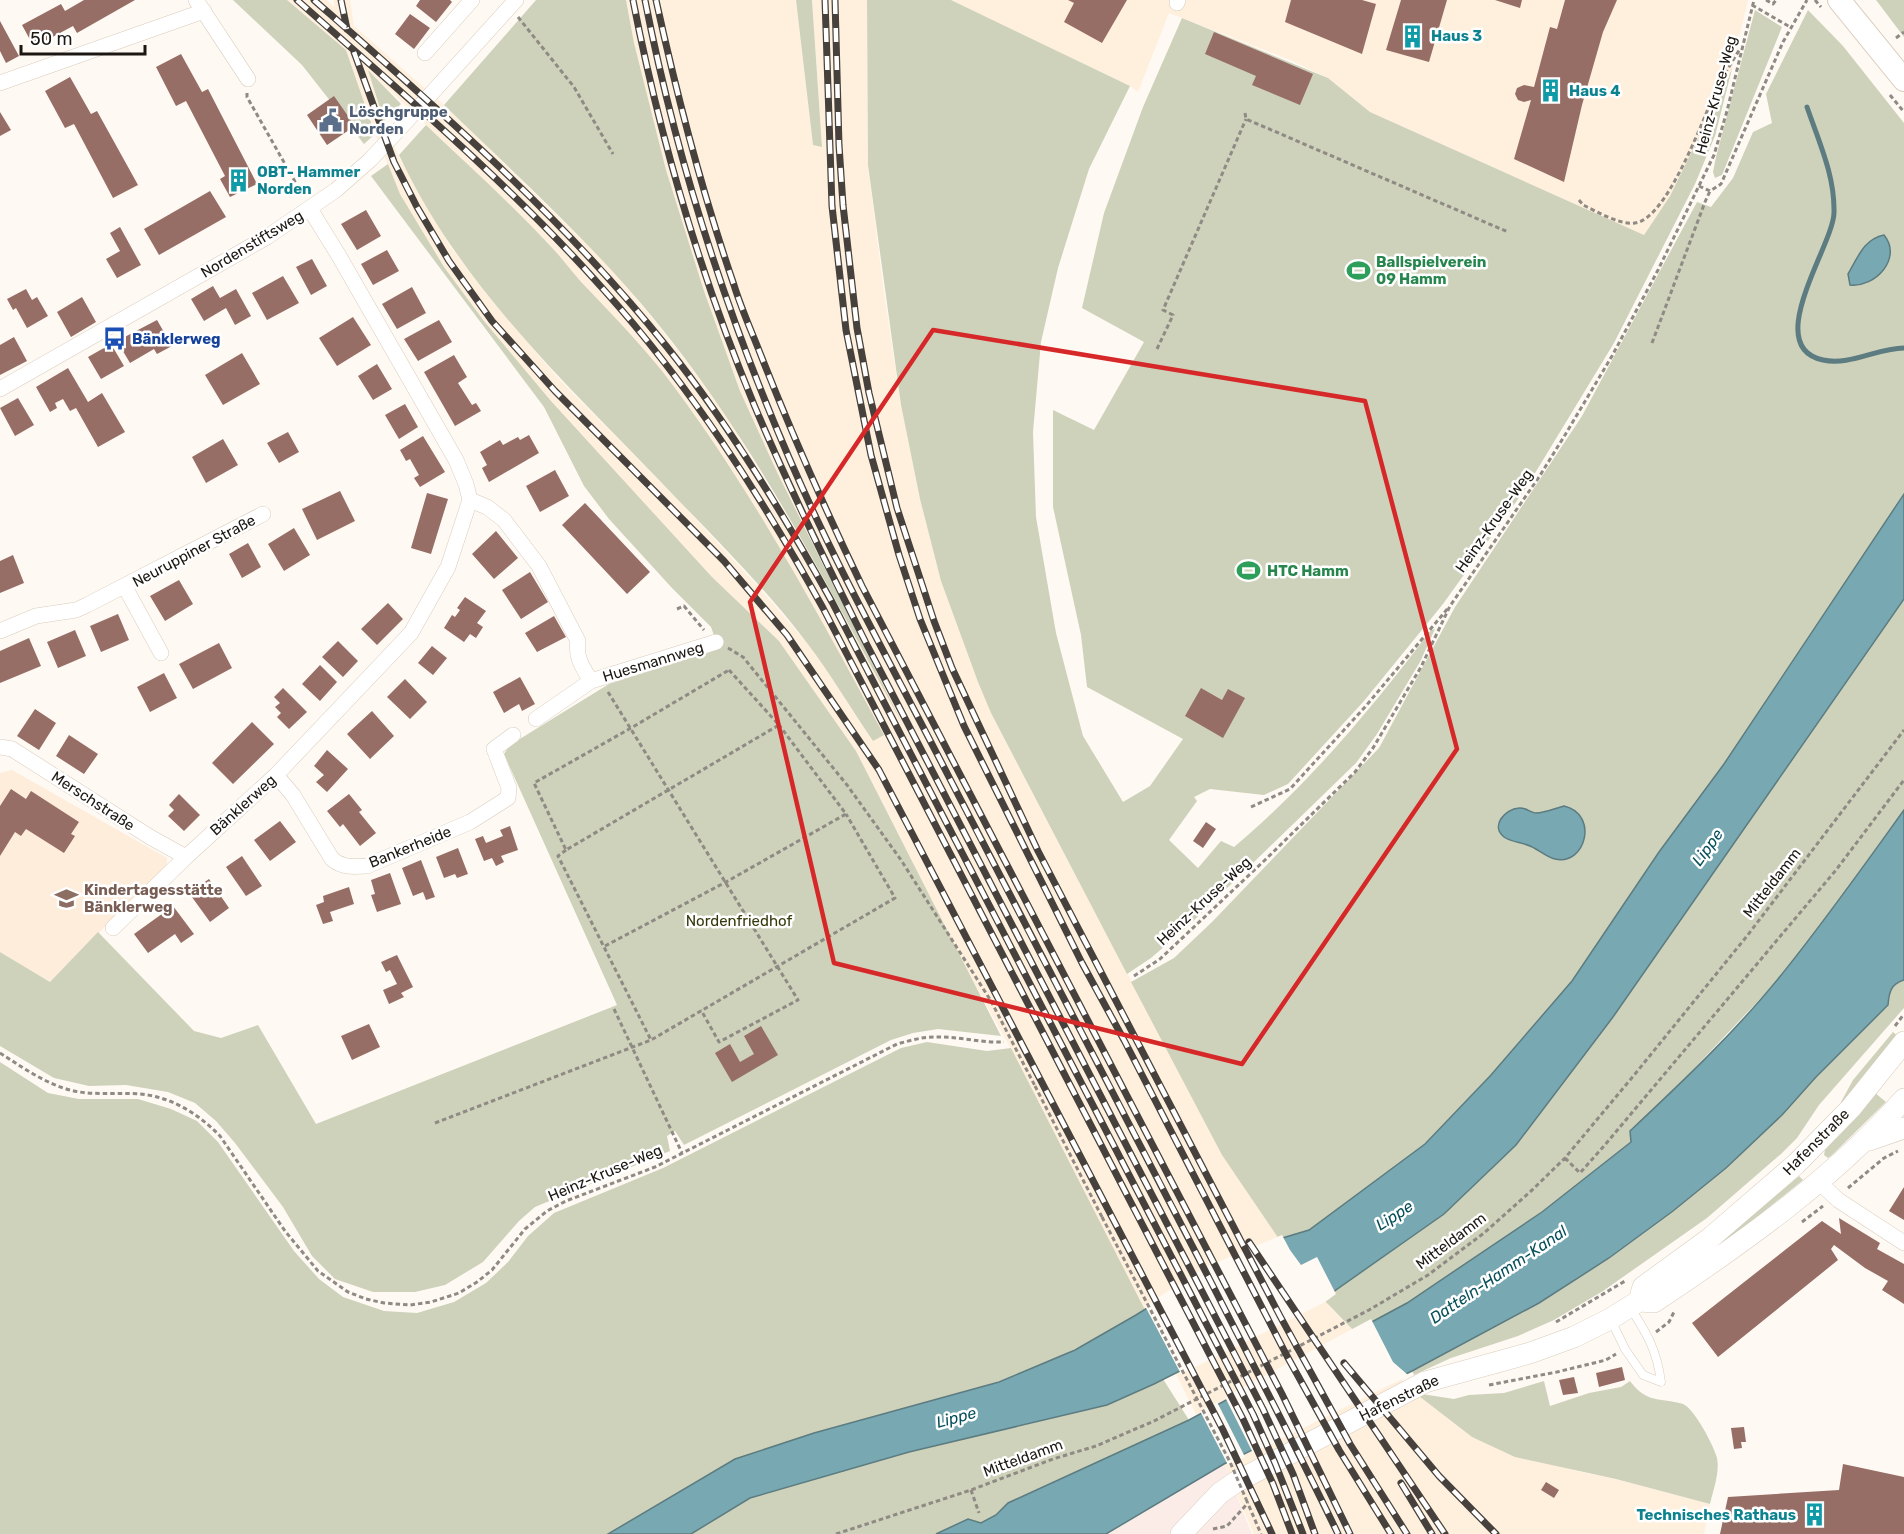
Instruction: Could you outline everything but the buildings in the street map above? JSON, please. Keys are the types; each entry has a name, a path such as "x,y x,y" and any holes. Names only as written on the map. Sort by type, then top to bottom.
{"main road":[{"path":"1839,0 1904,80"},
{"name":"Hafenstraße","path":"1634,1304 1643,1287 1709,1239 1767,1190 1832,1128 1904,1042"},
{"path":"1876,1078 1904,1070"},
{"name":"Hafenstraße","path":"1181,1534 1220,1493 1236,1482 1425,1382 1530,1353 1574,1337 1634,1304 1654,1302 1664,1296 1818,1181 1865,1142 1904,1099"},
{"path":"1865,1142 1904,1128"}],"street":[{"path":"425,53 472,0"},
{"name":"Nordenstiftsweg","path":"0,389 257,243 336,190 370,160 513,3"},
{"path":"0,84 200,6 248,79"},
{"path":"310,209 456,460 470,500"},
{"name":"Huesmannweg","path":"470,500 487,507 504,520 538,566 578,641 576,649 578,656 591,681"},
{"name":"Bänklerweg","path":"113,928 186,856 276,775 411,633 448,567 470,500"},
{"name":"Neuruppiner Straße","path":"0,631 36,616 82,608 263,514"},
{"name":"Neuruppiner Straße","path":"125,587 161,653"},
{"name":"Huesmannweg","path":"536,719 591,681 716,642"},
{"name":"Bankerheide","path":"276,775 293,795 332,859 338,864 351,867 367,866 470,822 508,798 509,788 494,749 513,735"},
{"name":"Merschstraße","path":"0,747 12,749 150,837 186,856"},
{"path":"1818,1181 1838,1200 1904,1243"}],"lane":[{"path":"1610,1319 1625,1349 1643,1374 1661,1382 1658,1360 1634,1304"}],"path":[{"name":"Heinz-Kruse-Weg","path":"1134,976 1160,959 1355,772 1373,748 1421,667 1450,606 1539,477 1612,356 1658,270 1714,155 1754,0"},
{"path":"1766,0 1773,4 1776,0"},
{"path":"1652,343 1705,202 1710,191 1720,184 1731,163 1790,27 1807,0"},
{"path":"513,3 574,87 613,154"},
{"path":"1752,5 1790,27"},
{"path":"1895,38 1904,32"},
{"path":"1579,200 1592,209 1624,222 1635,223 1646,219 1657,209 1672,185 1716,91 1742,45"},
{"path":"248,79 247,97 310,209"},
{"path":"1156,350 1173,315 1163,310 1246,119 1245,114"},
{"path":"1246,119 1508,232"},
{"path":"1699,186 1710,191"},
{"path":"677,609 684,606 716,642 743,657 847,785 901,860 991,1001 1230,1461 1261,1534"},
{"path":"1251,807 1290,789 1365,707 1450,606"},
{"path":"435,1123 651,1040 895,898 846,814 779,725 729,670 534,783 566,850"},
{"path":"591,681 605,688 631,728 798,1000 719,1042 701,1010"},
{"path":"651,1040 558,856 779,725"},
{"name":"Mitteldamm","path":"837,1534 1096,1446 1154,1421 1369,1310 1428,1275 1484,1233 1565,1158 1747,936 1904,730"},
{"path":"1565,1158 1580,1173 1836,870 1904,780"},
{"path":"605,946 726,882 846,814"},
{"path":"614,1009 682,1153"},
{"name":"Heinz-Kruse-Weg","path":"0,1053 54,1085 92,1094 142,1094 163,1099 194,1113 220,1136 285,1230 318,1271 348,1292 384,1303 410,1305 431,1302 459,1293 477,1282 492,1270 525,1229 547,1211 655,1167 897,1044 935,1036 987,1043 1004,1042"},
{"path":"1554,1323 1627,1280"},
{"path":"1234,1473 1244,1467"},
{"path":"971,1490 979,1513"},
{"path":"1213,1529 1227,1526 1248,1503"}],"highlighted area":[{"path":"933,330 1365,401 1457,749 1242,1064 834,963 750,602"}],"shaded area":[{"path":"287,0 327,0 334,7 334,0 350,0 354,26 444,105 604,261 654,320 719,404 805,545 891,701 777,472 740,391 704,291 666,170 634,43 626,0 796,0 813,145 822,146 812,0 867,0 868,165 883,285 901,405 920,499 941,580 991,713 1154,1024 1331,1308 1415,1393 1472,1437 1576,1471 1710,1504 1704,1534 1254,1534 1237,1495 1017,1060 966,969 856,751 779,641 712,577 551,401 484,321 444,267 400,194 372,126 346,50","holes":["369,71 519,213 580,281 808,644 679,501 558,378 492,301 452,249 400,159 384,121"]},
{"path":"951,0 1748,0 1732,69 1670,196 1644,235 1370,112 1328,78 1290,60 1169,13 1138,92 1130,86"},
{"name":"Kindertagesstätte Bänklerweg","path":"12,770 167,858 167,865 50,982 0,952 0,773"},
{"path":"1224,1464 1252,1534 1106,1534 1179,1489"}],"green space":[{"path":"233,0 287,0 346,50 375,134 364,144 302,65"},
{"path":"536,0 626,0 634,43 666,170 704,291 740,391 777,472 903,725 788,516 725,415 691,366 630,290 604,262 444,105"},
{"path":"796,0 812,0 822,147 813,145"},
{"path":"867,0 951,0 1130,86 1089,169 1058,268 1041,342 1033,432 1036,517 1056,633 1083,736 1123,802 1150,786 1183,739 1087,687 1081,635 1053,507 1053,410 1094,430 1144,342 1082,308 1104,213 1143,107 1182,18 1328,78 1370,112 1644,235 1670,196 1732,69 1715,136 1695,184 1614,343 1526,488 1443,604 1364,701 1288,784 1264,795 1210,789 1194,797 1197,801 1169,840 1198,868 1221,841 1234,847 1262,823 1314,771 1363,716 1431,630 1435,629 1420,662 1377,734 1356,763 1188,926 1151,958 1127,974 991,713 941,581 920,499 901,405 868,165"},
{"path":"1876,0 1904,0 1904,37"},
{"path":"1755,10 1782,27 1722,175 1715,178 1713,172 1716,157"},
{"path":"1808,10 1843,46 1904,123 1904,494 1724,764 1659,852 1572,981 1491,1075 1425,1144 1309,1230 1279,1239 1222,1155 1131,982 1174,958 1212,922 1379,748 1455,607 1582,416 1697,202 1711,207 1733,178 1753,132 1772,123 1766,94"},
{"path":"368,70 401,104 384,121"},
{"path":"426,125 540,235 662,371 694,414 753,503 884,735 873,741 816,655 777,606 730,553 563,381 489,297 456,253 399,155"},
{"name":"Nordenfriedhof","path":"388,164 400,194 444,267 484,321 551,401 712,577 779,641 856,751 1001,1036 938,1029 913,1033 891,1040 684,1145 675,1131 667,1136 670,1151 535,1207 519,1221 483,1262 445,1285 415,1292 373,1292 335,1279 312,1256 283,1207 235,1143 216,1121 195,1103 168,1092 126,1085 89,1086 54,1078 0,1046 0,952 50,982 98,932 194,1031 221,1038 258,1025 316,1124 617,1005 504,754 510,745 609,684 719,649 711,627 609,519 584,486 544,407 371,176"},
{"path":"1904,599 1904,810 1820,926 1776,982 1671,1093 1630,1131 1631,1142 1542,1212 1407,1303 1354,1331 1323,1299 1444,1214 1516,1145 1613,1017"},
{"path":"1904,980 1904,1008 1819,1105 1797,1138 1707,1218 1603,1291 1554,1320 1518,1336 1451,1358 1414,1375 1412,1371 1428,1361 1539,1303 1609,1258 1673,1211 1726,1168 1782,1115 1887,1005 1891,989"},
{"path":"1893,1032 1900,1038 1842,1104 1853,1080"},
{"path":"927,1042 987,1051 1011,1048 1145,1310 1083,1345 1039,1365 608,1534 0,1534 0,1062 48,1093 79,1099 138,1099 171,1109 197,1121 218,1142 294,1251 319,1279 343,1297 384,1311 417,1313 454,1302 486,1283 508,1262 528,1236 554,1213 663,1168 901,1048"},
{"path":"1874,1092 1886,1102 1828,1158 1824,1155 1825,1150"},
{"path":"1799,1176 1803,1180 1735,1235 1647,1292 1754,1214"},
{"path":"1163,1379 1189,1420 1008,1503 996,1515 981,1523 968,1519 936,1534 691,1534 750,1498 909,1452 1107,1405"},
{"path":"1544,1381 1550,1406 1589,1393 1621,1387 1630,1381 1648,1397 1683,1404 1693,1412 1717,1458 1717,1475 1710,1504 1616,1479 1515,1457 1472,1437 1415,1393 1454,1399 1469,1395 1504,1393"}],"water":[{"path":"1884,235 1889,244 1890,253 1884,270 1869,282 1850,285 1848,274 1862,250 1871,240"},
{"name":"Lippe","path":"1904,494 1904,599 1613,1017 1516,1145 1444,1214 1323,1299 1154,1384 1107,1405 909,1452 750,1498 691,1534 608,1534 735,1459 814,1433 999,1382 1075,1350 1208,1270 1279,1239 1309,1230 1425,1144 1491,1075 1572,981 1659,852 1724,764"},
{"path":"1564,806 1575,811 1582,819 1585,828 1581,847 1574,855 1566,859 1555,859 1530,846 1507,839 1498,828 1504,815 1514,809 1521,808 1536,813"},
{"name":"Datteln-Hamm-Kanal","path":"1904,810 1904,980 1891,989 1888,1005 1816,1077 1782,1115 1726,1168 1673,1211 1609,1258 1539,1303 1412,1371 1224,1464 1106,1534 936,1534 968,1519 981,1523 996,1515 1008,1503 1189,1420 1407,1303 1542,1212 1631,1142 1630,1131 1725,1039 1778,979"}],"pier":[{"path":"1282,1235 1301,1265 1317,1257 1336,1294 1325,1302 1181,1374 1145,1306 1206,1267"},
{"path":"1371,1319 1393,1362 1408,1375 1414,1373 1253,1453 1225,1397"},
{"path":"1217,1402 1245,1457 1228,1465 1200,1411"}],"waterway":[{"path":"1807,107 1829,172 1834,213 1831,228 1805,294 1799,316 1798,336 1806,351 1823,360 1843,361 1904,348"}],"railway":[{"path":"297,0 455,140 532,213 568,251 636,327 666,365 695,403 749,483 823,608 1243,1419 1273,1484 1292,1534"},
{"path":"314,0 498,166 586,254 667,347 755,471 832,602 1253,1414 1303,1534"},
{"path":"341,0 347,29"},
{"path":"633,0 669,156 700,258 735,358 781,467 867,645 1263,1409 1293,1474 1315,1534"},
{"path":"645,0 672,118 705,234 745,348 808,501 867,621 1212,1284 1338,1534"},
{"path":"656,0 691,144 737,294 822,499 862,586 1282,1394 1350,1534"},
{"path":"825,0 832,206 846,330 871,455 920,619 964,726 1082,963 1287,1356 1339,1450 1391,1534"},
{"path":"835,0 843,205 857,328 869,393 897,508 934,621 952,668 1038,851 1280,1316 1350,1444 1407,1534"},
{"path":"354,52 394,162 417,207 449,261 492,321 555,391 724,561 787,635 879,770 1223,1430 1272,1534"},
{"path":"1249,1242 1445,1534"},
{"path":"1344,1363 1439,1476 1496,1534"},
{"path":"1401,1483 1432,1534"}],"place":[{"name":"Haus 3","path":"1413,36"},
{"name":"Haus 4","path":"1551,91"},
{"name":"Löschgruppe Norden","path":"331,121"},
{"name":"OBT- Hammer Norden","path":"239,181"},
{"name":"Ballspielverein 09 Hamm","path":"1358,271"},
{"name":"Bänklerweg","path":"114,339"},
{"name":"HTC Hamm","path":"1249,571"},
{"name":"Kindertagesstätte Bänklerweg","path":"66,899"},
{"name":"Technisches Rathaus","path":"1814,1515"}]}
